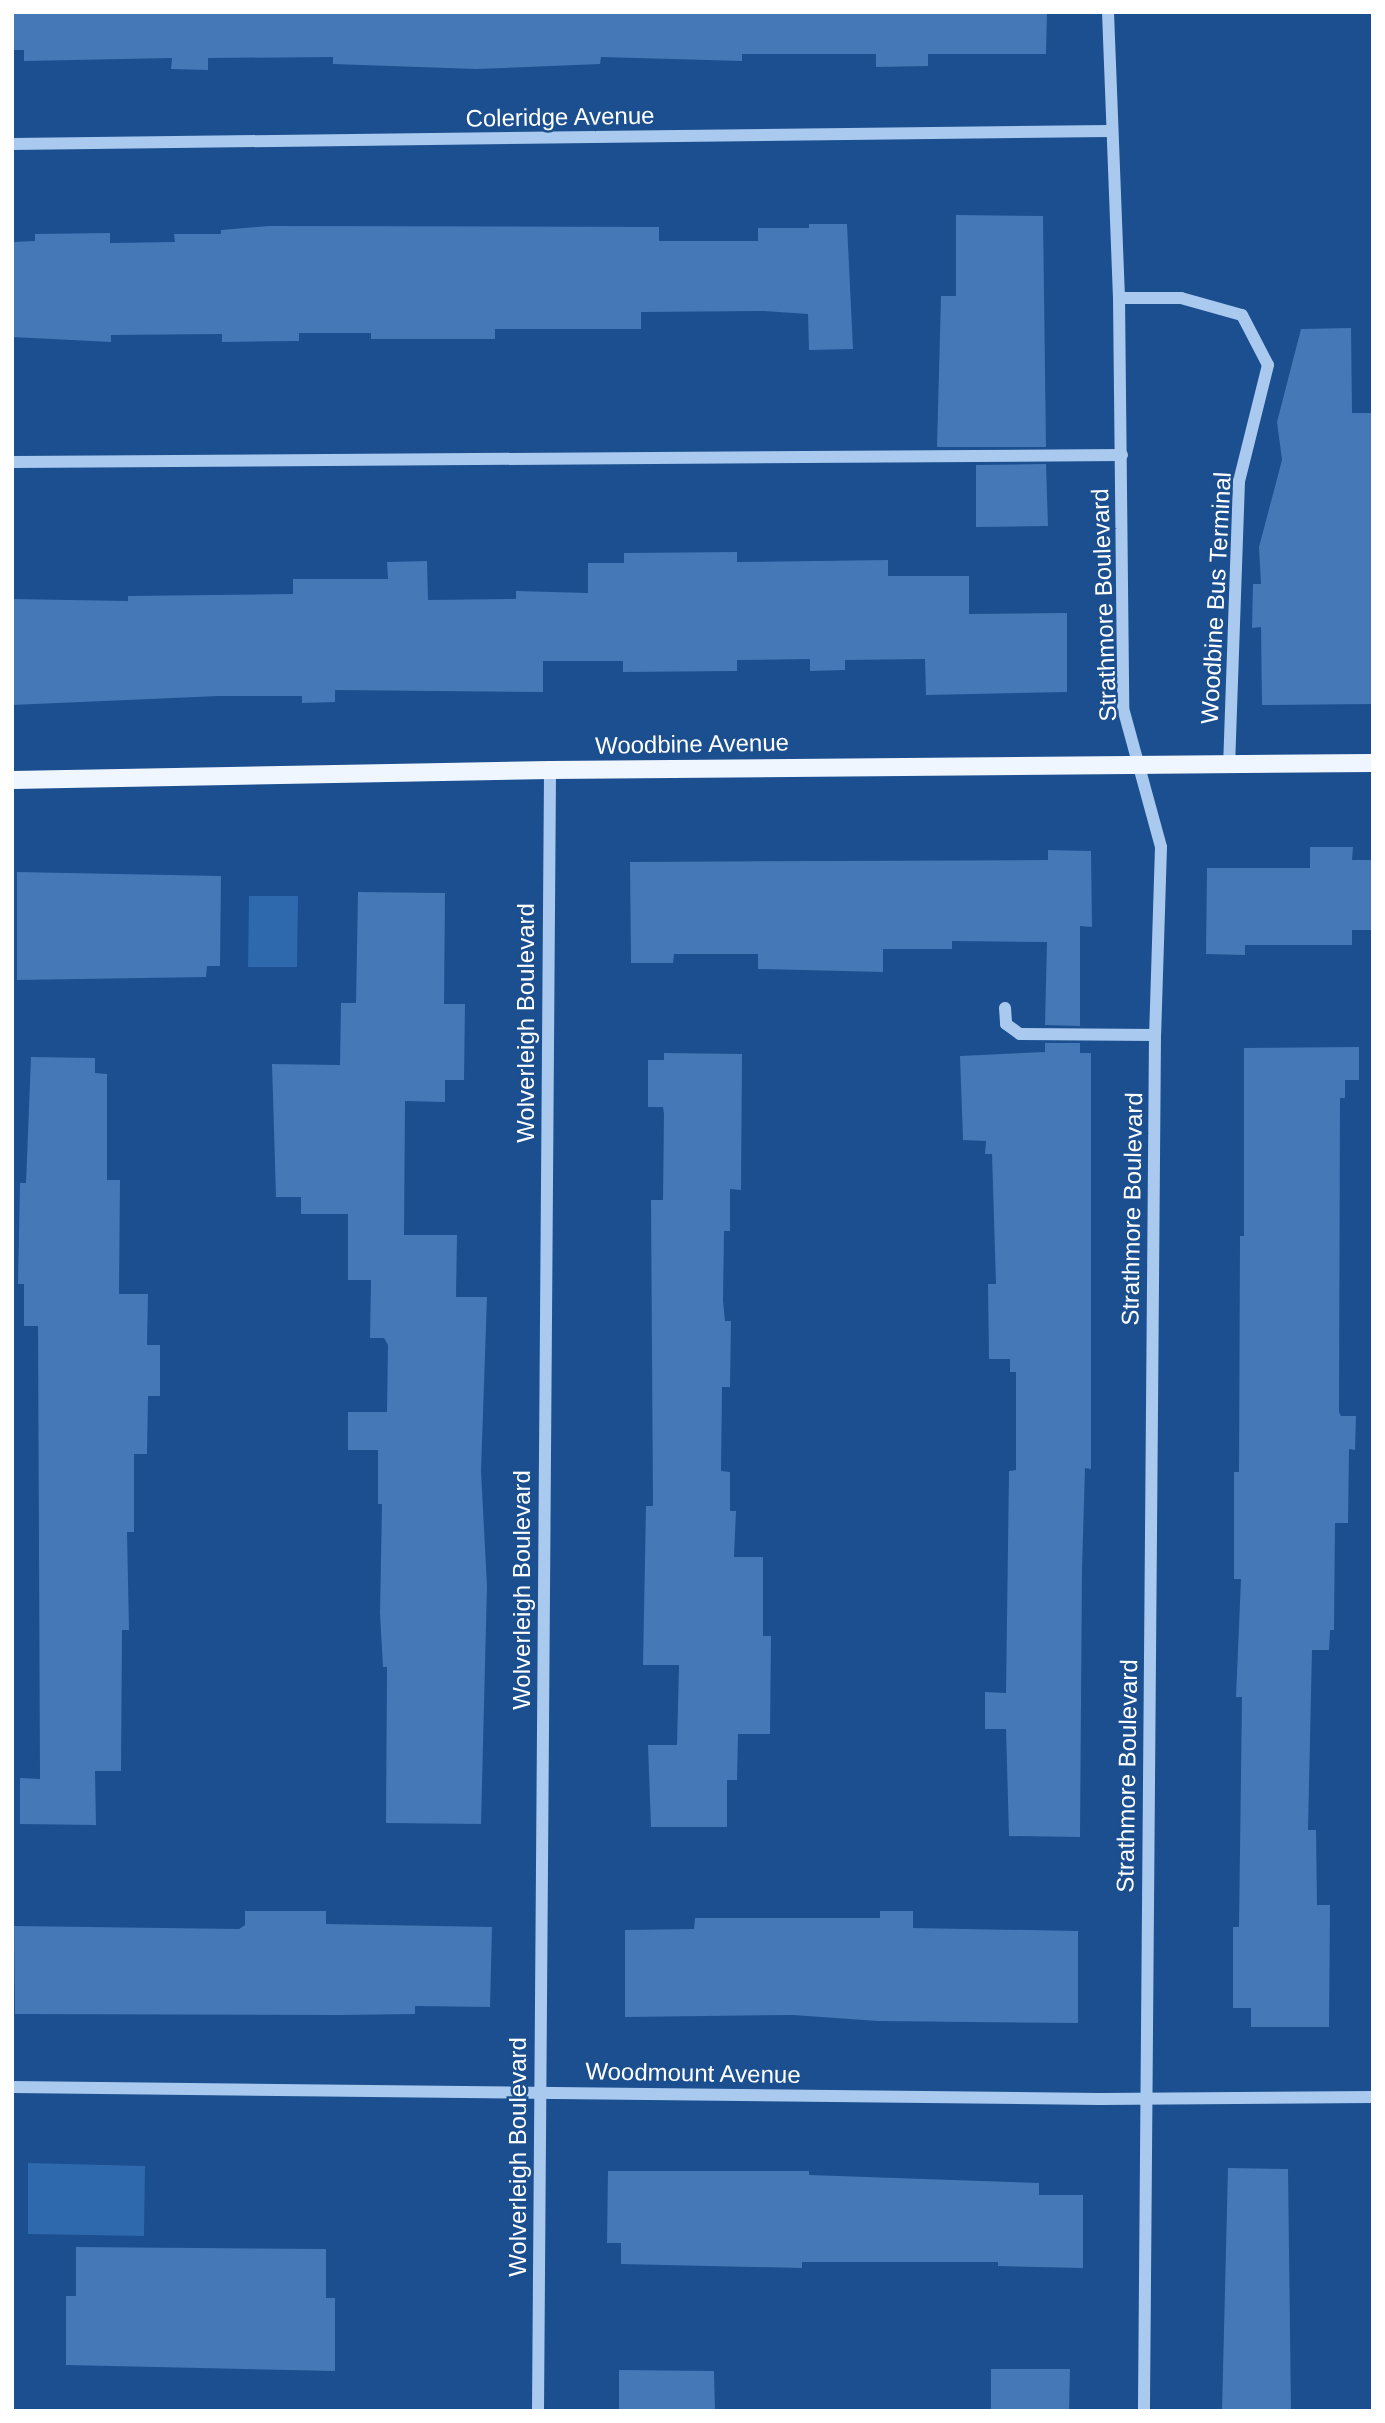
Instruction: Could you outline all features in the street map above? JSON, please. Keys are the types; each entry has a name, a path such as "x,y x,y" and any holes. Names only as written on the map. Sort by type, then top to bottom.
{"main road":[{"name":"Woodbine Avenue","path":"12,780 550,770 1373,763"}],"street":[{"name":"Strathmore Boulevard","path":"1108,12 1109,131 1119,298 1123,708 1135,763 1161,848 1155,1035 1144,2411"},
{"name":"Coleridge Avenue","path":"12,144 1109,131"},
{"name":"Woodbine Bus Terminal","path":"1119,298 1181,298 1242,315 1268,365 1239,481 1229,765"},
{"path":"12,462 1122,455"},
{"name":"Wolverleigh Boulevard","path":"538,2411 550,770"},
{"path":"1005,1008 1006,1024 1020,1034 1155,1035"},
{"name":"Woodmount Avenue","path":"12,2087 1145,2099 1373,2097"}],"shaded area":[{"path":"249,896 298,896 297,967 248,967"},
{"path":"28,2163 145,2166 144,2236 28,2234"}],"building":[{"path":"12,12 1047,12 1046,54 928,54 928,66 876,67 876,54 742,54 742,61 601,57 600,64 476,69 333,64 333,57 208,58 208,70 171,69 172,58 24,61 24,50 12,50"},
{"path":"956,215 1043,216 1046,447 937,447 941,296 956,296"},
{"path":"809,224 847,224 853,349 809,350 808,314 764,311 641,312 641,329 495,329 495,339 371,339 371,333 299,333 299,341 222,342 222,334 111,335 111,342 12,337 12,242 35,241 35,234 110,233 110,243 175,242 174,234 221,234 221,230 269,226 659,227 659,241 758,241 758,228 809,228"},
{"path":"1351,328 1352,413 1373,413 1373,704 1262,705 1261,627 1252,628 1253,584 1261,584 1259,547 1282,460 1277,422 1301,329"},
{"path":"1046,464 1048,526 976,527 976,465"},
{"path":"737,552 737,562 888,560 888,576 969,576 969,614 1067,613 1067,692 926,695 925,659 845,660 845,670 810,671 810,659 737,660 737,671 623,672 623,661 543,661 543,692 335,690 335,702 302,703 302,696 219,696 12,705 12,599 128,601 128,596 293,594 293,579 388,579 387,562 427,561 428,600 516,599 516,591 588,593 588,563 624,563 624,553"},
{"path":"1310,847 1353,847 1352,860 1373,860 1373,930 1352,930 1352,945 1245,945 1245,955 1206,954 1207,868 1310,868"},
{"path":"1048,850 1091,851 1092,927 1080,926 1080,1026 1045,1025 1047,942 952,941 952,949 883,949 883,972 758,969 758,954 674,954 673,963 631,963 630,862 1048,860"},
{"path":"17,872 221,876 220,966 207,966 206,977 17,980"},
{"path":"358,892 445,893 444,1004 465,1004 464,1080 445,1080 445,1102 405,1101 404,1235 457,1235 456,1297 487,1297 481,1471 487,1586 481,1824 386,1823 387,1667 383,1667 380,1613 382,1504 378,1504 378,1450 348,1450 348,1412 387,1412 388,1345 384,1338 370,1338 371,1280 348,1280 348,1214 301,1214 301,1197 276,1197 272,1064 340,1065 341,1003 356,1003"},
{"path":"1045,1043 1080,1043 1080,1053 1091,1053 1091,1469 1085,1468 1080,1837 1009,1836 1006,1729 985,1729 985,1692 1006,1693 1009,1471 1016,1470 1016,1372 1010,1372 1010,1359 989,1359 988,1284 996,1284 992,1154 985,1154 986,1141 963,1140 960,1056 1045,1052"},
{"path":"1359,1047 1359,1080 1345,1080 1345,1098 1340,1098 1339,1412 1341,1416 1356,1416 1355,1450 1349,1449 1348,1523 1335,1523 1334,1630 1330,1630 1329,1650 1312,1650 1308,1830 1316,1830 1317,1905 1330,1905 1329,2027 1251,2027 1251,2008 1233,2008 1233,1927 1239,1927 1242,1697 1236,1697 1241,1579 1234,1579 1234,1472 1239,1472 1240,1236 1244,1236 1244,1048"},
{"path":"664,1053 742,1054 741,1190 730,1189 730,1231 724,1231 723,1301 725,1321 731,1321 730,1387 722,1387 721,1471 730,1472 730,1511 736,1511 734,1557 763,1557 763,1636 771,1636 770,1734 738,1734 737,1780 727,1780 727,1827 651,1827 648,1745 677,1745 679,1665 643,1665 646,1506 653,1506 651,1200 663,1200 664,1114 663,1107 648,1107 648,1060 664,1060"},
{"path":"31,1057 95,1058 95,1073 107,1074 107,1180 120,1180 119,1294 148,1294 147,1345 160,1345 160,1396 148,1396 147,1454 134,1454 134,1532 127,1532 129,1630 122,1630 121,1771 95,1771 96,1825 20,1824 20,1778 40,1779 38,1326 24,1326 24,1284 18,1284 20,1183 26,1183"},
{"path":"245,1911 326,1911 326,1924 492,1927 490,2007 415,2006 415,2014 15,2014 14,1926 239,1929 245,1925"},
{"path":"880,1911 913,1911 913,1928 1078,1931 1078,2023 878,2021 793,2015 625,2017 625,1930 694,1929 695,1918 880,1918"},
{"path":"1228,2168 1288,2169 1291,2411 1222,2411"},
{"path":"608,2171 809,2171 809,2175 1039,2183 1039,2195 1083,2195 1083,2268 998,2266 998,2262 802,2262 802,2268 621,2264 621,2243 607,2243"},
{"path":"76,2247 326,2249 326,2298 335,2298 335,2371 66,2365 66,2296 76,2296"},
{"path":"991,2369 1070,2369 1069,2411 991,2411"},
{"path":"619,2370 714,2371 715,2411 619,2411"}]}
